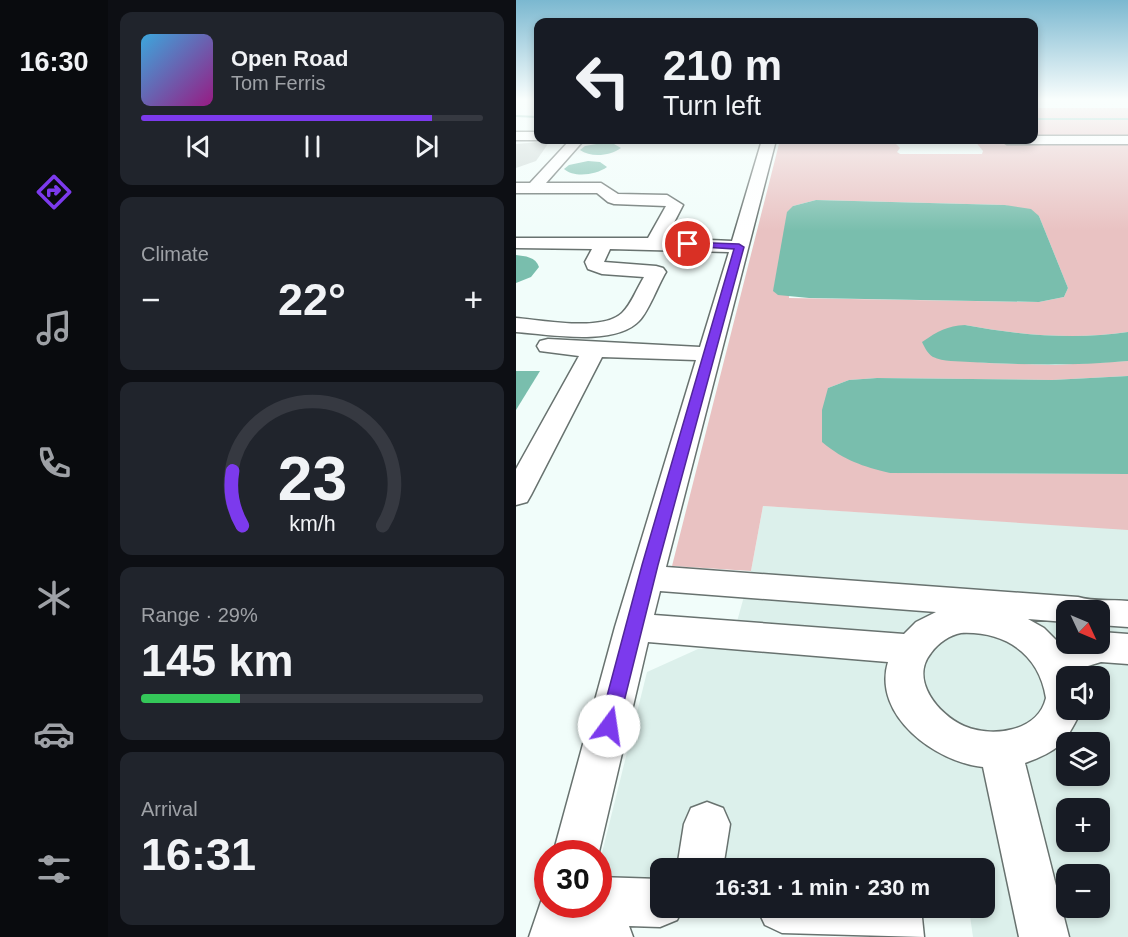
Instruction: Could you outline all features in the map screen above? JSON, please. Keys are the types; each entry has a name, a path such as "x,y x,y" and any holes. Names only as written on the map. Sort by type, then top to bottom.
{"street":[{"path":"534,188 573,144"},
{"path":"580,840 646,578 768,144"},
{"path":"516,188 600,188 614,199 667,200 675,205 654,244"},
{"path":"516,243 739,247"},
{"path":"516,325 602,329 611,328 631,317 656,272 602,268 595,265 594,262 603,245"},
{"path":"516,343 594,350 709,354"},
{"path":"516,495 594,350"},
{"path":"646,578 986,611 1056,610"},
{"path":"986,611 1042,646 1054,662 1066,698 1056,724 1033,743 1001,751 964,745 933,727 912,702 904,674 911,649 929,630 986,611"},
{"path":"1110,613 1128,614"},
{"path":"633,627 911,649"},
{"path":"1054,662 1101,647 1128,649"},
{"path":"1001,751 1044,937"},
{"path":"702,858 707,824"},
{"path":"612,901 650,903"},
{"path":"898,918 899,937"},
{"path":"557,926 608,937"}],"shaded area":[{"path":"1128,143 1128,332 1067,336 965,325 933,357 987,363 1055,365 1128,361 1128,376 1052,380 877,378 849,380 828,388 890,473 1128,474 1128,530 763,506 751,571 672,566 779,144 896,144 900,148 897,152 900,154 982,154 983,151 977,144","holes":["816,200 1005,205 1039,216 1068,288 1064,297 1039,302 789,298 793,206"]},
{"path":"614,144 621,148 612,153 600,155 584,153 580,150 585,146"},
{"path":"588,161 600,162 607,167 585,174 573,174 564,169 569,165"},
{"path":"816,200 1005,205 1031,209 1039,216 1068,288 1064,297 1039,302 809,298 778,295 773,291 787,212 793,206"},
{"path":"516,255 533,259 539,267 531,277 516,283"},
{"path":"965,325 1067,336 1128,332 1128,361 1088,364 1009,364 951,361 933,357 922,342 943,330"},
{"path":"516,371 540,371 516,410"},
{"path":"1128,376 1128,474 890,473 854,462 822,442 822,410 828,388 849,380 877,378 1052,380"},
{"path":"763,506 1128,529 1128,937 973,937 970,918 995,918 995,858 650,858 650,886 612,884 612,840 605,840 647,672 698,649 730,647 751,571"}],"building":[{"path":"516,144 548,144 536,161 516,168"}],"route":[{"path":"609,726 633,627 739,247 688,244"}]}
